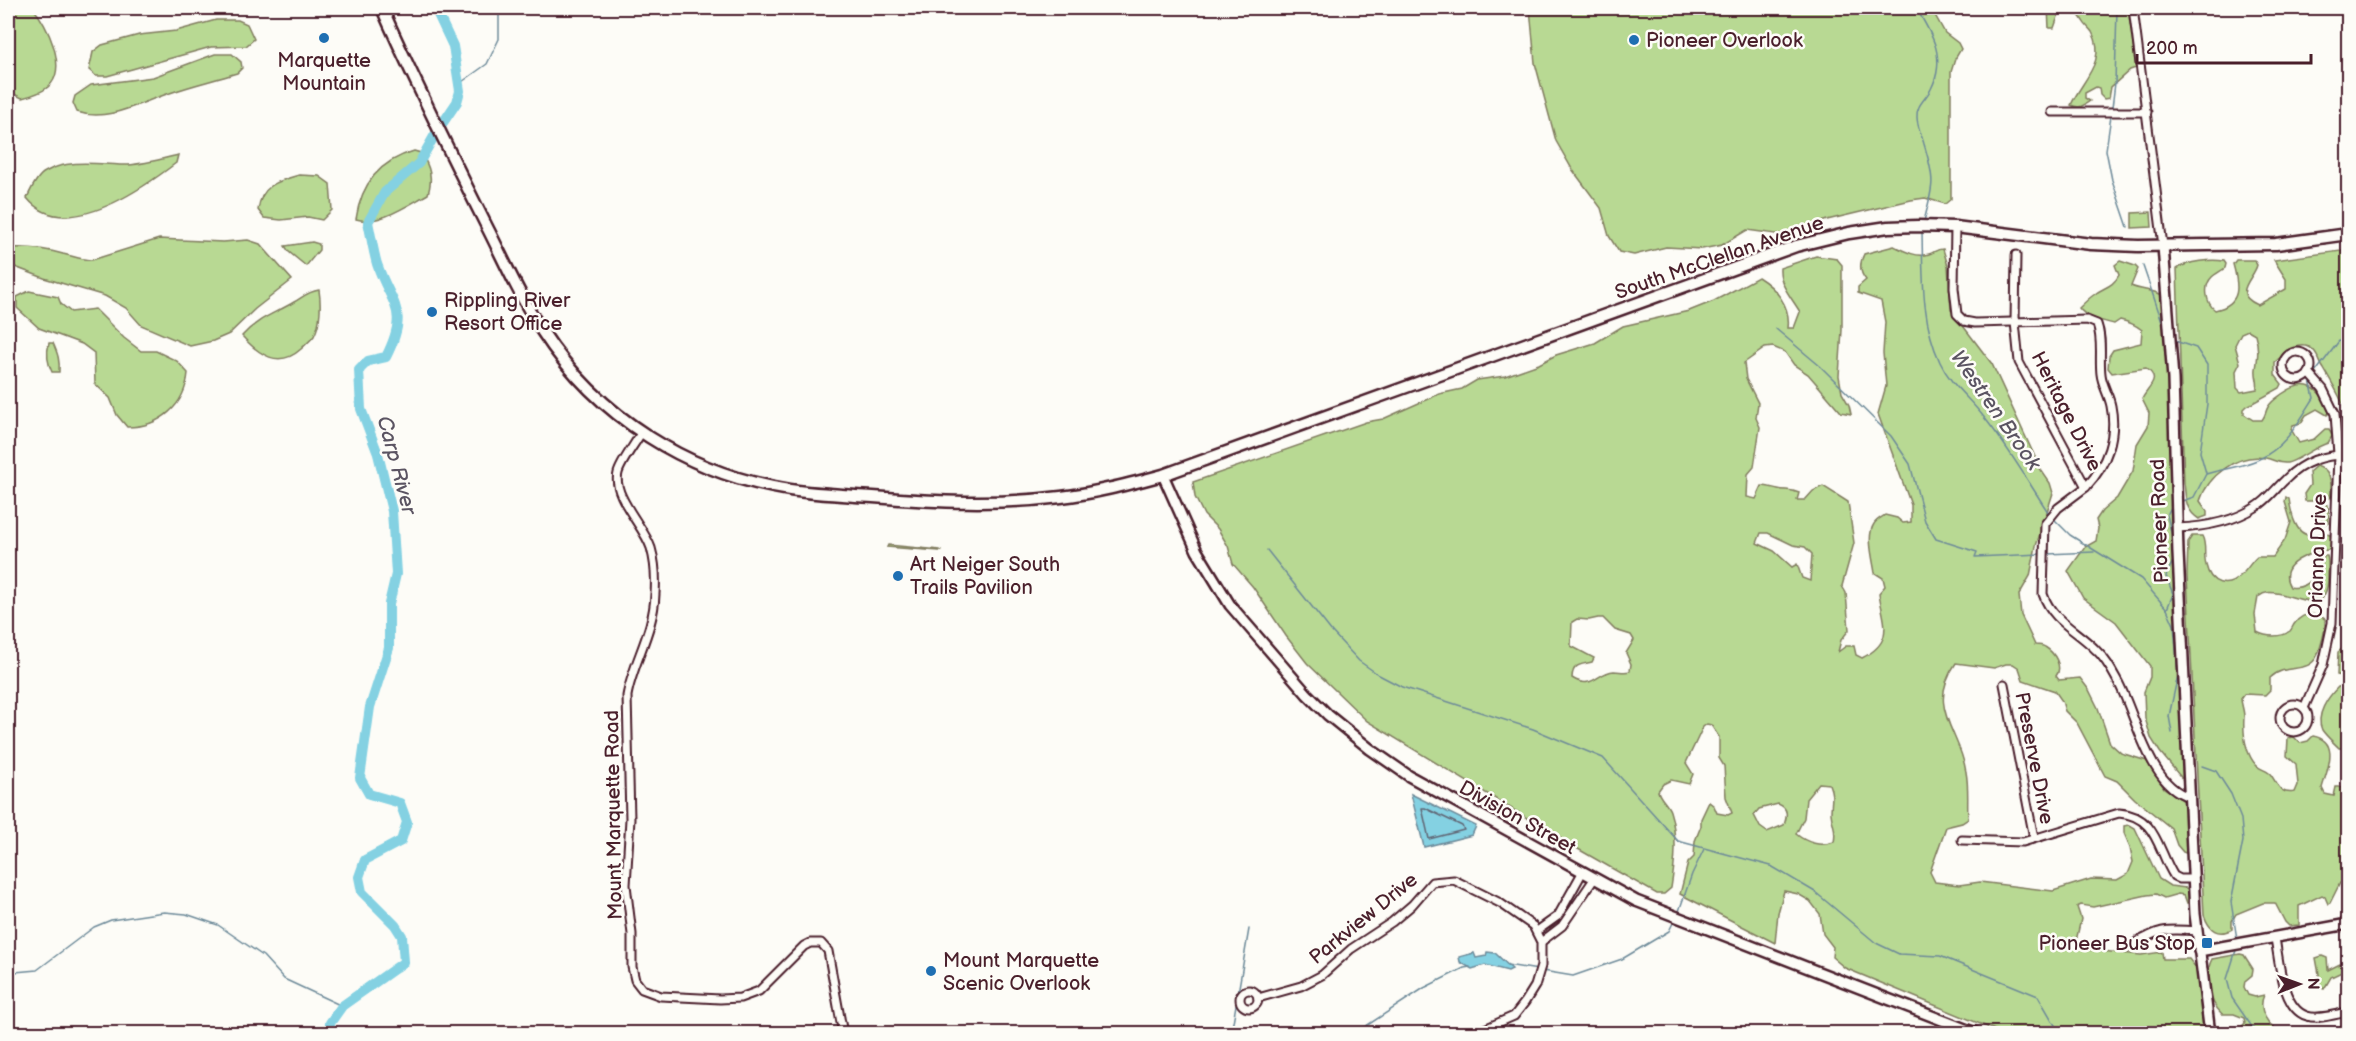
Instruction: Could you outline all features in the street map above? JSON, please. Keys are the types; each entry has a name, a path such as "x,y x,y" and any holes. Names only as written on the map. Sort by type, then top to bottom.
{"main road":[{"name":"South McClellan Avenue","path":"382,8 443,140 524,301 541,330 584,385 641,434 679,454 730,476 791,490 825,494 943,502 1024,501 1104,490 1163,475 1796,246 1849,233 1888,227 1955,226 2091,244 2163,246 2276,244 2349,234"}],"street":[{"name":"Pioneer Road","path":"2133,8 2163,246 2173,379 2177,528 2194,879 2199,951 2210,1034"},
{"path":"2052,112 2146,112"},
{"path":"1955,226 1954,288 1957,314 1964,321 1975,323 2087,320 2097,324 2101,334 2101,376 2111,406 2112,424 2105,464 2086,487"},
{"name":"Heritage Drive","path":"2016,255 2015,322 2019,362 2086,487 2058,508 2045,524 2043,594 2047,605 2061,620 2096,649 2108,664 2119,684 2153,764 2179,794 2190,797"},
{"path":"2291,353 2304,354 2311,364 2308,373 2301,379 2292,379 2283,369 2284,359 2291,353"},
{"name":"Orianna Drive","path":"2304,708 2292,705 2284,709 2281,717 2286,729 2299,732 2306,726 2308,717 2304,708 2323,666 2332,623 2338,454 2335,414 2323,389 2308,373"},
{"name":"Mount Marquette Road","path":"641,434 618,474 619,489 632,515 642,528 653,561 655,594 653,614 641,656 630,680 627,696 630,819 626,885 635,980 642,989 661,996 740,998 759,991 804,946 810,943 821,943 828,951 843,1034"},
{"path":"2177,528 2212,524 2247,512 2268,498 2299,468 2315,459 2338,454 2349,455"},
{"name":"Division Street","path":"1163,475 1197,551 1230,605 1328,715 1409,777 1636,901 1978,1034"},
{"name":"Preserve Drive","path":"2004,684 2034,837"},
{"path":"1962,840 2023,842 2120,813 2131,814 2149,825 2174,876 2180,879 2194,879"},
{"path":"1473,1034 1514,1016 1525,1002 1535,986 1541,966 1541,942 1537,931 1558,916 1582,873"},
{"path":"1541,942 1562,926 1594,879"},
{"name":"Parkview Drive","path":"1258,998 1301,986 1322,975 1351,949 1392,922 1432,882 1454,880 1500,903 1537,931"},
{"path":"2199,951 2349,924"},
{"path":"2128,947 2168,928 2197,931"},
{"path":"2275,938 2286,994 2293,1008 2307,1017 2349,1012"}],"green space":[{"path":"8,8 33,8 49,35 56,58 54,79 48,87 39,93 22,98 8,91"},
{"path":"1530,8 1931,8 1945,33 1958,43 1961,49 1951,72 1951,199 1945,204 1925,198 1911,200 1827,220 1783,235 1747,230 1722,245 1702,249 1666,247 1634,255 1619,252 1609,236 1601,208 1572,169 1556,141 1535,63"},
{"path":"2048,8 2128,8 2136,68 2130,70 2111,87 2109,98 2104,99 2100,95 2099,88 2096,87 2085,93 2085,98 2090,101 2081,106 2071,105 2092,70 2097,52 2096,42 2092,32 2074,11 2060,11 2054,28 2049,28"},
{"path":"216,20 238,20 247,24 254,39 246,46 211,47 107,76 96,76 89,70 93,52 102,45 139,35 176,31"},
{"path":"215,54 232,54 241,62 242,68 237,73 178,90 113,113 89,115 77,112 73,103 75,96 91,85 153,77"},
{"path":"414,151 421,153 427,163 430,178 428,194 383,217 374,220 356,219 362,195 374,176 391,161"},
{"path":"178,155 176,163 144,186 103,208 61,216 43,211 27,198 39,176 64,165 128,165"},
{"path":"299,175 319,176 330,184 332,210 322,220 308,217 281,220 264,218 258,210 266,190 277,182"},
{"path":"2151,212 2152,227 2132,228 2132,213"},
{"path":"159,239 223,242 248,240 260,244 292,280 255,309 229,334 213,341 190,346 141,325 126,308 105,296 44,278 8,262 8,249 10,248 44,250 92,260"},
{"path":"312,242 319,244 319,250 306,266 285,246"},
{"path":"1894,246 1920,255 1943,249 1948,266 1951,310 1992,364 2053,493 2036,546 2030,576 2019,595 2021,615 2035,645 2044,646 2055,656 2059,669 2056,676 2059,680 2080,678 2089,690 2110,743 2121,753 2147,761 2164,788 2184,801 2187,808 2188,854 2177,845 2171,828 2117,781 2105,776 2077,723 2065,711 2055,691 2023,680 2019,668 2013,664 1994,668 1956,663 1947,679 1944,706 1963,757 1967,784 1968,819 1946,827 1930,872 1935,882 1959,885 1980,882 2053,891 2091,879 2117,880 2128,874 2133,862 2124,833 2124,826 2130,825 2135,828 2159,879 2170,886 2186,888 2191,892 2191,902 2187,903 2184,895 2178,894 2164,898 2156,894 2093,907 2081,905 2077,907 2081,919 2076,941 2082,949 2141,955 2162,952 2163,959 2189,959 2197,969 2205,1033 2002,1033 1845,968 1832,957 1833,947 1823,934 1820,914 1810,901 1798,894 1784,891 1778,913 1775,943 1680,894 1688,863 1694,857 1695,841 1701,826 1701,819 1709,802 1717,813 1728,815 1732,813 1726,797 1724,766 1719,758 1719,737 1711,725 1707,724 1703,727 1686,763 1693,774 1689,784 1671,780 1663,784 1658,791 1673,820 1675,849 1671,888 1664,894 1657,894 1578,849 1367,721 1307,663 1286,636 1253,587 1233,564 1228,546 1218,529 1204,515 1195,497 1193,482 1366,422 1383,419 1439,394 1462,389 1477,380 1505,376 1539,364 1556,355 1595,343 1623,326 1689,311 1714,301 1758,277 1781,298 1787,312 1788,328 1794,328 1800,312 1784,286 1780,268 1816,256 1837,259 1842,265 1839,376 1842,393 1851,414 1841,412 1808,374 1794,365 1785,352 1773,347 1765,348 1744,363 1746,379 1758,403 1756,418 1760,427 1754,467 1748,474 1747,497 1756,499 1764,486 1799,493 1797,500 1805,500 1813,491 1823,486 1848,502 1854,543 1842,586 1846,593 1849,630 1841,640 1838,652 1846,646 1854,646 1856,655 1862,658 1880,645 1885,630 1879,593 1885,586 1883,578 1875,573 1870,535 1872,529 1876,521 1885,515 1897,518 1903,523 1911,522 1911,505 1878,414 1886,386 1883,353 1885,322 1881,301 1858,293 1858,287 1866,280 1860,268 1864,254","holes":["1761,533 1768,533 1793,545 1805,547 1812,554 1810,581 1802,578 1797,564 1792,567 1774,551 1757,543","1603,618 1615,630 1631,635 1634,640 1626,653 1631,664 1630,671 1608,672 1585,683 1572,678 1575,668 1592,662 1594,658 1571,646 1572,622 1577,619","1819,783 1829,784 1832,795 1834,842 1814,843 1796,834 1804,818 1806,799","1778,804 1782,806 1786,813 1784,825 1767,832 1760,827 1754,815 1759,809"]},
{"path":"2348,250 2348,411 2316,354 2310,348 2300,346 2284,355 2275,362 2275,375 2282,384 2280,388 2247,406 2244,414 2253,420 2262,420 2269,405 2275,399 2298,386 2311,387 2322,396 2330,412 2327,415 2317,409 2306,415 2301,423 2293,425 2291,429 2299,443 2314,439 2325,429 2329,429 2332,436 2328,443 2287,463 2254,457 2225,468 2204,492 2200,501 2207,511 2207,516 2199,519 2189,508 2184,483 2177,269 2200,261 2224,261 2225,268 2212,277 2207,285 2208,299 2215,310 2224,307 2234,299 2237,280 2233,264 2236,260 2254,260 2257,265 2245,291 2246,296 2258,305 2286,289 2286,279 2274,260","holes":["2248,330 2255,334 2258,352 2257,389 2241,392 2237,388 2236,371 2240,363 2235,345 2241,333"]},
{"path":"2120,261 2138,269 2131,286 2162,295 2166,320 2184,781 2151,738 2145,718 2144,692 2150,677 2150,666 2116,622 2083,598 2068,571 2085,547 2096,541 2098,528 2096,520 2102,511 2117,498 2133,471 2137,444 2148,426 2149,413 2142,399 2152,384 2151,372 2146,368 2112,373 2108,368 2109,356 2113,350 2141,343 2142,330 2120,320 2114,324 2095,319 2079,308 2114,282 2119,275 2115,265"},
{"path":"319,290 320,313 314,336 293,355 277,359 270,357 255,349 242,336 260,320 308,293"},
{"path":"29,291 58,297 61,304 71,312 95,309 124,338 141,351 156,351 177,361 188,373 186,385 176,405 160,419 139,426 127,427 117,415 110,398 95,384 94,353 82,344 39,328 17,308 17,297"},
{"path":"49,343 53,343 56,351 59,372 52,372 49,365 47,354"},
{"path":"2316,466 2325,471 2330,478 2330,498 2317,497 2313,501 2305,501 2304,494 2310,485 2309,472"},
{"path":"2286,497 2289,499 2297,527 2301,531 2310,535 2327,534 2332,540 2332,549 2306,556 2292,565 2287,578 2290,587 2303,586 2313,579 2324,556 2327,556 2326,591 2321,599 2314,601 2275,593 2262,594 2258,597 2255,614 2257,632 2269,636 2282,635 2290,631 2298,619 2309,614 2325,619 2325,630 2320,648 2311,663 2277,673 2270,678 2270,690 2265,695 2244,694 2241,698 2245,742 2256,765 2270,773 2283,791 2290,793 2295,792 2298,785 2296,764 2287,756 2288,738 2294,737 2300,743 2308,741 2313,736 2322,739 2327,744 2330,757 2322,788 2325,794 2334,796 2336,787 2348,787 2348,878 2340,883 2330,903 2328,904 2322,895 2299,906 2299,925 2289,926 2275,903 2263,903 2236,914 2232,921 2232,929 2218,932 2211,928 2204,915 2187,576 2188,542 2192,536 2202,536 2206,565 2211,577 2220,583 2236,580 2257,557 2273,557 2285,540 2291,522 2285,502"},
{"path":"2320,504 2328,505 2329,523 2323,524 2318,507"},
{"path":"888,545 940,550 941,551 887,547"},
{"path":"2348,583 2348,623 2343,595"},
{"path":"2347,648 2348,651 2348,679 2337,675 2338,652"},
{"path":"2348,686 2348,748 2339,748 2322,730 2320,718 2321,712 2334,691 2338,687"},
{"path":"2244,955 2253,969 2252,975 2245,981 2244,987 2248,995 2255,997 2264,995 2262,1006 2265,1017 2273,1027 2283,1033 2236,1033 2245,1023 2244,1018 2234,1014 2222,1014 2217,1009 2209,988 2209,966 2212,959"},
{"path":"2322,956 2327,958 2328,970 2348,960 2348,969 2331,977 2324,989 2319,987 2316,958"}],"water":[{"path":"1411,794 1476,826 1472,835 1424,847"},
{"path":"1487,952 1495,953 1512,969 1508,971 1485,965 1472,969 1460,962 1459,957 1474,953 1476,958 1486,956"}],"waterway":[{"name":"Carp River","path":"329,1034 330,1023 342,1006 404,962 402,936 395,925 362,892 359,877 365,860 401,841 407,822 400,803 369,794 360,778 370,707 389,648 389,604 396,574 392,511 378,454 361,409 359,370 368,361 386,357 393,341 398,318 393,300 377,264 368,222 385,192 419,163 457,102 460,91 453,46 435,8"},
{"path":"459,84 487,64 499,39 499,8"},
{"name":"Westren Brook","path":"1916,8 1932,37 1938,57 1936,78 1917,113 1932,182 1924,221"},
{"path":"2112,108 2117,8"},
{"path":"2111,116 2106,150 2112,180 2128,227"},
{"name":"Westren Brook","path":"1922,231 1926,315 1940,362 1954,384 1978,409 2001,439 2050,515"},
{"path":"2143,266 2164,327"},
{"path":"1776,329 1820,366 1891,436 1910,464 1925,521 1936,539 1977,552 1975,557 2042,554"},
{"path":"2315,373 2339,341 2348,334"},
{"path":"2175,341 2196,348 2207,365 2207,404 2200,452 2206,473"},
{"path":"2179,502 2194,497 2206,474 2257,460 2283,442 2314,398 2310,380"},
{"path":"2172,505 2167,515 2173,540"},
{"name":"Westren Brook","path":"2054,519 2070,535 2141,579 2167,609 2174,625 2178,675 2169,716 2172,733"},
{"path":"1267,550 1332,632 1359,661 1379,675 1402,687 1533,729 1603,758 1678,841 1771,866 1815,892 1876,943 1899,954 1940,956 2038,996 2060,1034"},
{"path":"2047,554 2094,552"},
{"path":"2167,609 2173,594 2166,576 2174,554"},
{"path":"2202,766 2216,771 2231,794 2241,819 2243,841 2231,902 2237,939"},
{"path":"1678,914 1692,874 1704,849"},
{"path":"8,967 15,972 37,970 94,927 111,920 164,912 186,914 218,925 263,956 284,979 342,1006"},
{"path":"1543,971 1573,976 1622,959 1669,931 1674,921"},
{"path":"1231,1034 1249,929"},
{"path":"2237,947 2227,979 2232,998 2257,1034"},
{"path":"1507,965 1538,970"},
{"path":"1354,1034 1424,988 1470,967"}],"place":[{"name":"Marquette Mountain","path":"324,38"},
{"name":"Pioneer Overlook","path":"1634,40"},
{"name":"Rippling River Resort Office","path":"432,312"},
{"name":"Art Neiger South Trails Pavilion","path":"898,576"},
{"name":"Pioneer Bus Stop","path":"2207,943"},
{"name":"Mount Marquette Scenic Overlook","path":"931,971"}]}
